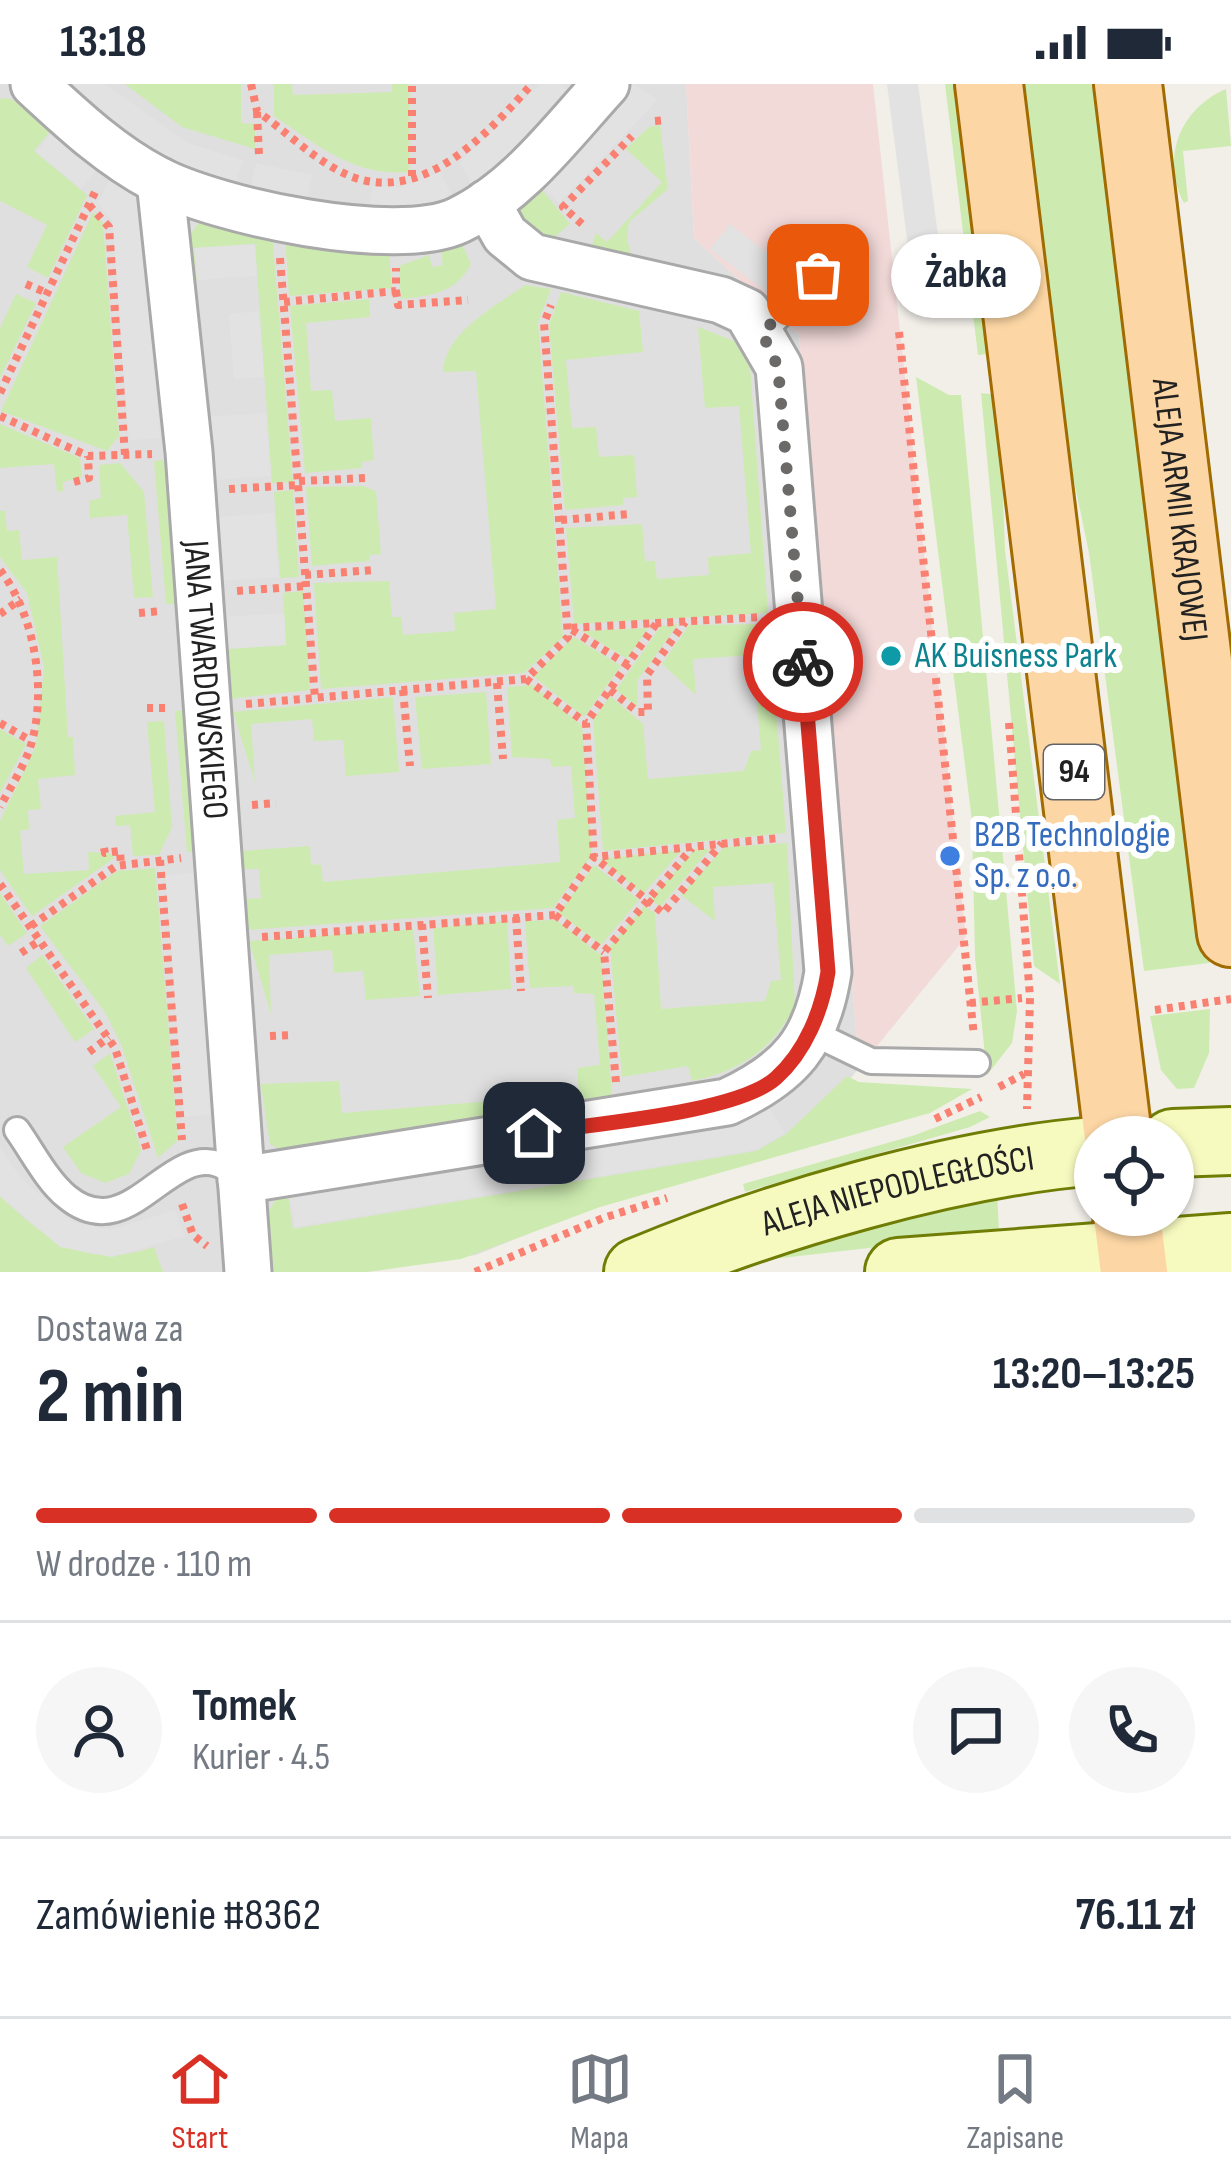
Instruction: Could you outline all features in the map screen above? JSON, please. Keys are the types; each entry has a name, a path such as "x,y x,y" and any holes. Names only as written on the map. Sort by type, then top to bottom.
{"main road":[{"name":"94","path":"989,84 1115,1116"},
{"name":"ALEJA ARMII KRAJOWEJ","path":"1128,84 1227,852 1231,933"}],"street":[{"path":"34,84 114,152 160,181 277,214 386,234 426,230 487,203 525,172 606,84"},
{"name":"JANA TWARDOWSKIEGO","path":"160,181 189,452 241,1180 234,1261"},
{"path":"241,1180 624,1094 727,1102 774,1081 823,1005 828,972 778,367 746,312 721,300 532,257 505,235 487,203"},
{"path":"1194,1142 1231,1141"},
{"name":"ALEJA NIEPODLEGŁOŚCI","path":"638,1272 745,1233 956,1172 1074,1153"},
{"path":"899,1272 1131,1248 1231,1247"}],"lane":[{"path":"762,333 818,275"},
{"path":"809,1031 871,1061 977,1064"},
{"path":"17,1130 66,1196 93,1212 120,1209 157,1175 195,1164 218,1164 241,1180"}],"path":[{"path":"251,84 259,155"},
{"path":"412,84 412,176"},
{"path":"257,111 350,176 385,181 412,176 468,151 532,84"},
{"path":"225,706 526,679 568,637 544,323 583,226 563,207 632,136"},
{"path":"0,393 114,152"},
{"path":"89,205 109,227 125,455"},
{"path":"277,214 315,698"},
{"path":"26,284 47,293"},
{"path":"396,291 398,304 468,300"},
{"path":"898,332 981,1097"},
{"path":"0,416 88,455 189,452"},
{"path":"74,482 89,478 88,455"},
{"path":"273,487 368,478"},
{"path":"561,520 630,514"},
{"path":"0,570 21,599 34,641 31,741 0,807"},
{"path":"281,588 374,570"},
{"path":"0,614 21,599"},
{"path":"569,628 799,615"},
{"path":"610,690 638,712 647,712 647,675 686,622"},
{"path":"555,915 594,857 586,724 656,624"},
{"path":"569,628 628,664"},
{"path":"526,679 586,724"},
{"path":"497,682 503,759"},
{"path":"403,690 410,766"},
{"path":"0,723 31,741"},
{"path":"594,857 757,840"},
{"path":"594,857 663,913 722,843"},
{"path":"604,952 694,846"},
{"path":"104,848 105,853 120,851 121,866"},
{"path":"31,926 121,866 218,856"},
{"path":"157,1175 182,1144 160,860"},
{"path":"0,884 109,1037 157,1175 179,1196 193,1235 234,1261"},
{"path":"224,940 555,915 604,952 624,1094"},
{"path":"515,917 521,991"},
{"path":"422,924 428,998"},
{"path":"21,953 41,940"},
{"path":"970,1003 1022,998"},
{"path":"89,1052 109,1037"},
{"path":"476,1272 603,1218"}],"shaded area":[{"path":"0,84 686,84 694,238 799,335 859,1068 796,1145 664,1179 476,1255 368,1272 0,1272"},
{"path":"64,84 105,84 188,143 243,160 235,185 178,168 135,143"},
{"path":"540,84 562,84 571,93 500,165 473,185 459,163"},
{"path":"634,84 658,100 559,203 538,184"},
{"path":"686,84 873,84 966,937 859,1068 799,335 694,238"},
{"path":"887,84 918,84 948,311 917,316"},
{"path":"55,128 100,166 81,189 36,152"},
{"path":"256,163 313,175 306,201 250,189"},
{"path":"440,172 453,197 437,205 369,215 372,186 401,187"},
{"path":"112,175 132,188 144,216 160,438 129,440 112,220 98,203"},
{"path":"730,224 796,275 777,300 710,249"},
{"path":"255,244 257,276 197,280 195,248"},
{"path":"259,311 264,377 234,379 229,314"},
{"path":"266,413 271,476 212,480 207,417"},
{"path":"274,513 279,577 221,581 216,517"},
{"path":"284,613 286,645 227,649 224,617"},
{"path":"196,873 216,1114 184,1117 165,875"},
{"path":"767,1105 785,1133 756,1150 295,1227 289,1193"},
{"path":"0,1148 21,1178 73,1222 110,1230 175,1210 184,1236 112,1257 60,1247 0,1196"}],"green space":[{"path":"125,84 241,84 241,123 255,124 255,149 182,127"},
{"path":"274,84 292,84 293,95 392,92 392,84 409,84 409,172 353,164 306,138 274,116"},
{"path":"945,84 964,84 997,353 978,355"},
{"path":"1013,84 1101,84 1209,963 1144,971 1089,553 1044,336"},
{"path":"1226,89 1231,146 1183,151 1188,201 1184,203 1174,168 1179,136 1197,108"},
{"path":"0,99 26,104 54,127 34,151 87,195 48,278 27,267 47,225 0,201"},
{"path":"660,125 668,189 629,222 627,239 633,262 590,251 596,233 607,242 662,182 626,149 649,127"},
{"path":"538,185 570,224 552,239 540,240 520,221 516,202"},
{"path":"93,212 103,223 119,436 107,451 1,411"},
{"path":"203,217 272,233 293,482 272,483 255,244 194,248 197,280 188,279 187,239"},
{"path":"285,236 389,255 392,288 289,296"},
{"path":"463,246 471,264 458,281 432,294 401,299 399,266 429,255 432,267 443,265 441,252"},
{"path":"525,285 551,289 538,322 563,637 524,673 321,689 314,583 389,581 392,617 401,617 403,635 455,631 454,613 496,609 476,371 443,372 452,345 462,333"},
{"path":"561,292 639,311 643,352 566,360 572,428 596,427 599,457 634,455 637,497 623,498 623,505 565,510 549,325"},
{"path":"16,294 36,303 0,378 0,328"},
{"path":"369,299 370,317 306,323 311,391 332,390 335,421 371,418 374,460 362,462 362,468 305,473 290,306"},
{"path":"698,327 734,341 750,367 768,613 574,624 566,528 642,524 645,561 655,561 657,579 709,575 708,557 751,553 739,406 705,408"},
{"path":"916,377 949,395 961,395 1017,1011 1012,1043 987,1075 975,957 972,821"},
{"path":"981,393 999,395 1005,550 1060,984 1034,966"},
{"path":"0,424 80,458 82,477 63,482 63,491 57,492 54,464 0,468"},
{"path":"164,460 176,604 166,604 154,461"},
{"path":"120,463 144,492 153,597 134,598 127,515 90,518 89,501 101,498 99,465"},
{"path":"363,486 376,491 381,554 370,555 369,561 312,566 306,487"},
{"path":"293,490 299,577 280,578 274,492"},
{"path":"0,511 5,511 7,531 19,530 22,560 57,557 68,737 73,737 75,775 38,779 41,809 28,810 29,829 20,831 24,874 89,870 88,852 114,854 32,916 0,870 0,821 36,746 44,667 27,593 0,557"},
{"path":"303,591 310,690 230,699 226,649 286,645 283,593"},
{"path":"678,624 637,681 637,706 616,690 661,626"},
{"path":"769,624 786,833 603,851 593,720 610,696 643,724 648,779 744,771 751,751 761,750 753,655 693,659 696,695 662,664 689,625"},
{"path":"648,628 627,659 582,631"},
{"path":"574,637 621,666 584,717 533,676"},
{"path":"532,685 582,726 592,855 553,908 247,930 246,899 261,898 259,869 243,869 242,851 310,846 311,864 321,865 323,882 560,862 557,820 575,818 571,766 552,767 550,759 512,757 507,687"},
{"path":"486,692 491,764 422,769 415,697"},
{"path":"393,697 399,772 346,776 343,740 314,741 312,719 251,724 255,782 233,712"},
{"path":"185,710 196,852 187,852 175,711"},
{"path":"164,721 172,827 159,855 133,856 130,825 116,826 115,816 155,812 147,722"},
{"path":"0,729 26,744 0,793"},
{"path":"787,843 795,1006 786,1021 753,1056 709,1077 692,1081 688,1066 622,1077 610,946 644,906 655,913 661,1009 765,1001 771,981 781,980 773,883 713,887 715,921 681,895 724,847"},
{"path":"695,849 710,849 660,907 650,899"},
{"path":"682,850 643,894 600,859"},
{"path":"594,865 639,900 601,945 559,913"},
{"path":"155,868 178,1140 158,1158 121,1044 105,1012 40,926 117,871"},
{"path":"0,893 27,933 8,946 0,935"},
{"path":"556,920 601,955 612,1095 280,1149 270,1144 261,1084 339,1081 342,1113 579,1094 577,1068 600,1065 594,994 574,993 573,986 530,988 525,921"},
{"path":"507,921 511,989 438,995 433,928"},
{"path":"413,929 420,996 366,1000 363,971 334,973 332,950 269,955 271,1014 249,941"},
{"path":"42,955 94,1029 75,1042 26,968"},
{"path":"1210,1009 1209,1053 1194,1088 1177,1089 1161,1070 1150,1016"},
{"path":"110,1053 141,1150 129,1174 105,1183 81,1173 63,1147 121,1107 93,1066"},
{"path":"847,1076 859,1082 972,1089 930,1113 600,1207 461,1259 367,1272 266,1272 264,1218 278,1196 288,1196 293,1229 756,1151 786,1134"},
{"path":"980,1111 990,1117 970,1127 745,1192 743,1184 912,1136"},
{"path":"997,1189 999,1233 755,1261 760,1255"},
{"path":"0,1196 35,1227 88,1253 130,1253 154,1247 163,1272 0,1272"}],"way so far":[{"path":"803,662 778,367 762,333 818,275"}],"place":[{"name":"Żabka","path":"818,275"},
{"name":"AK Buisness Park","path":"891,656"},
{"name":"B2B Technologie Sp. z o.o.","path":"950,856"}],"route":[{"path":"534,1133 727,1102 774,1081 799,1050 823,1005 828,972 803,662"}]}
